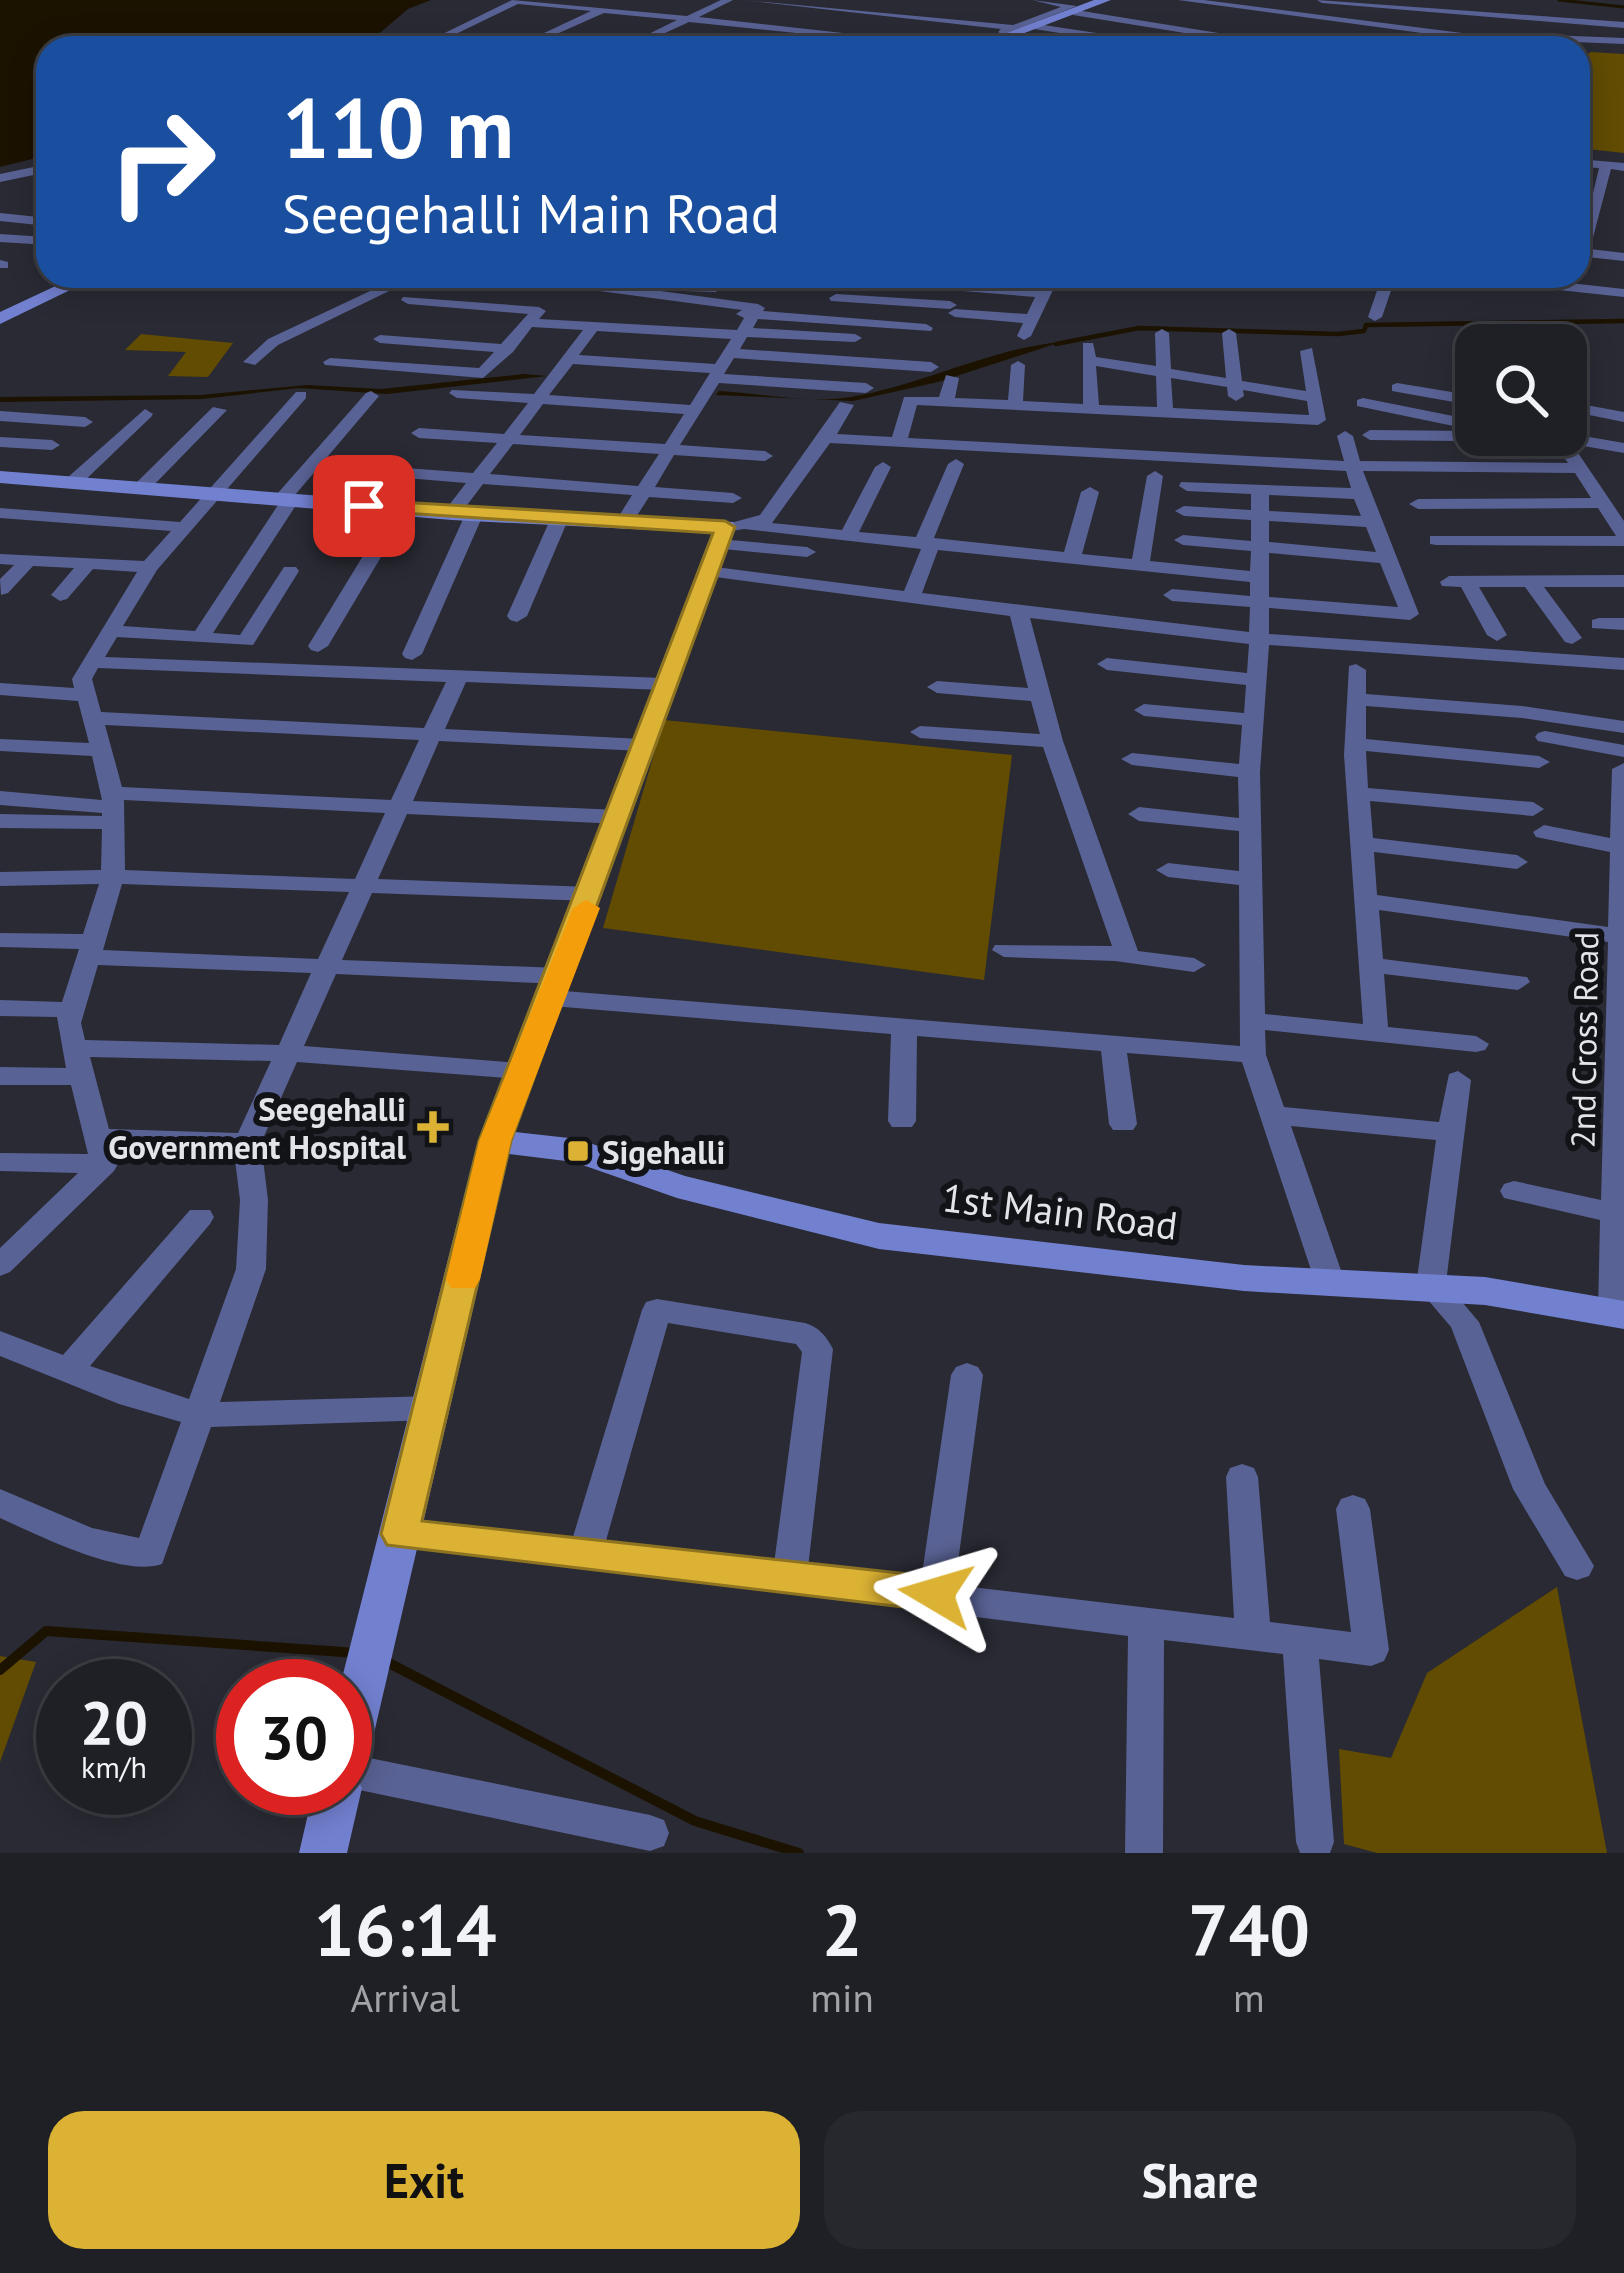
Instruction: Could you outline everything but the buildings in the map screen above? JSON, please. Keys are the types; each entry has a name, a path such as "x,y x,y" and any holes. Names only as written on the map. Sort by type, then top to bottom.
{"street":[{"path":"544,36 626,0"},
{"path":"682,0 723,2"},
{"path":"748,0 1038,36"},
{"path":"1037,0 1072,4 1046,22"},
{"path":"1075,19 1105,0"},
{"path":"1184,0 1464,36"},
{"path":"1249,0 1506,34"},
{"path":"1325,0 1624,25"},
{"path":"1475,0 1624,14"},
{"path":"436,36 518,1 851,36"},
{"path":"651,36 723,2"},
{"path":"760,26 802,5"},
{"path":"1388,8 1394,14 1482,23"},
{"path":"1009,11 1117,36"},
{"path":"995,36 1046,22 1101,16 1219,36"},
{"path":"1075,19 1158,36"},
{"path":"1003,36 1015,31"},
{"path":"1382,36 1421,36"},
{"path":"1590,40 1624,41"},
{"path":"1590,215 1603,161"},
{"path":"1590,162 1624,167"},
{"path":"5,218 36,208"},
{"path":"5,218 36,221"},
{"path":"0,238 36,240"},
{"path":"1590,253 1624,257"},
{"path":"1590,282 1624,289"},
{"path":"1590,286 1624,289"},
{"path":"0,319 66,288"},
{"path":"250,362 273,342 388,288"},
{"path":"622,524 758,308 660,288"},
{"path":"884,324 900,288"},
{"path":"979,288 1044,294"},
{"path":"1040,288 1044,294"},
{"path":"1375,317 1385,288"},
{"path":"1024,336 1044,294"},
{"path":"836,298 1033,319"},
{"path":"330,362 483,373 538,311 408,300"},
{"path":"529,322 742,334 926,335 884,324 588,303"},
{"path":"412,654 476,479 593,327"},
{"path":"1162,333 1166,413"},
{"path":"1229,333 1239,416"},
{"path":"380,339 508,349"},
{"path":"899,442 910,400 1318,420 1306,351"},
{"path":"730,353 932,367"},
{"path":"1091,409 1089,353 1165,372 1314,398"},
{"path":"569,359 708,388"},
{"path":"340,386 359,364"},
{"path":"1016,405 1018,365"},
{"path":"946,402 951,378"},
{"path":"457,393 538,399 708,388 866,388"},
{"path":"1397,388 1455,398"},
{"path":"101,1151 68,1023 112,878 113,807 82,679 148,567 301,395"},
{"path":"201,637 287,499 371,395"},
{"path":"1363,403 1455,422"},
{"path":"369,1659 434,1408 495,1141 592,894 663,684 729,532 766,519 846,405"},
{"path":"142,487 219,410"},
{"path":"1587,410 1624,417"},
{"path":"73,482 145,414"},
{"path":"0,416 85,422"},
{"path":"419,433 765,456"},
{"path":"1370,435 1455,436"},
{"path":"0,477 463,514 848,535 1068,562 1141,562 1257,589 1410,614 1384,558 1345,436"},
{"path":"826,438 1131,447 1278,455 1352,466 1580,468"},
{"path":"1587,441 1624,448"},
{"path":"0,442 52,445"},
{"path":"1571,456 1624,537"},
{"path":"912,595 956,464"},
{"path":"848,535 883,467"},
{"path":"351,469 733,498"},
{"path":"1141,562 1155,476"},
{"path":"1186,486 1361,494"},
{"path":"1260,490 1258,640 1249,772 1252,1055 1330,1282"},
{"path":"1068,562 1090,493"},
{"path":"1418,504 1602,502"},
{"path":"318,646 400,509"},
{"path":"1184,512 1372,522"},
{"path":"0,513 182,527"},
{"path":"518,616 559,520"},
{"path":"729,532 807,552"},
{"path":"1436,540 1624,537"},
{"path":"1183,540 1384,558"},
{"path":"0,559 148,567"},
{"path":"1,590 29,560"},
{"path":"60,595 89,563"},
{"path":"110,631 246,641 290,571"},
{"path":"709,571 1258,640 1624,664"},
{"path":"1531,581 1572,638"},
{"path":"1497,635 1458,582 1624,581"},
{"path":"1172,595 1257,589"},
{"path":"1004,950 1127,953 1052,741 1018,610"},
{"path":"1599,624 1624,625"},
{"path":"94,662 663,684"},
{"path":"1107,664 1255,680"},
{"path":"1356,670 1355,744 1376,1033"},
{"path":"0,1503 87,1541 150,1554 250,1269 254,1200 247,1143 324,964 458,679"},
{"path":"937,687 1038,694"},
{"path":"0,689 87,706 430,734 642,745"},
{"path":"1356,699 1522,712 1624,728"},
{"path":"1144,710 1253,720"},
{"path":"920,733 1052,741"},
{"path":"1545,737 1624,752"},
{"path":"1355,744 1539,762"},
{"path":"0,745 100,750"},
{"path":"1132,759 1249,772"},
{"name":"2nd Cross Road","path":"1618,1314 1623,769"},
{"path":"1359,794 1533,809"},
{"path":"0,798 113,807 398,805 620,817"},
{"path":"0,821 113,807"},
{"path":"1139,814 1251,826"},
{"path":"1544,832 1622,850"},
{"path":"1362,844 1517,862"},
{"path":"1168,869 1252,879"},
{"path":"0,879 112,878 592,894"},
{"path":"1366,901 1620,923"},
{"path":"0,940 324,964 904,1029 1252,1055"},
{"path":"1125,957 1194,965"},
{"path":"1371,965 1518,982"},
{"path":"0,1009 70,1010"},
{"path":"1253,1021 1476,1044"},
{"path":"902,1121 904,1029"},
{"path":"1113,1044 1123,1124"},
{"path":"76,1048 284,1052 519,1071"},
{"path":"0,1076 82,1077"},
{"path":"1458,1080 1431,1286 1464,1322 1530,1489 1576,1566"},
{"path":"1272,1115 1451,1132"},
{"name":"1st Main Road","path":"495,1141 578,1151 677,1186 880,1235 1244,1278 1431,1286 1618,1314"},
{"path":"0,1162 247,1143"},
{"path":"0,1265 101,1151"},
{"path":"1514,1191 1619,1214"},
{"path":"68,1370 200,1216"},
{"path":"585,1555 657,1310 805,1334 815,1341 818,1349 790,1576"},
{"path":"0,1343 200,1415 434,1408"},
{"path":"936,1594 967,1375"},
{"path":"1242,1477 1252,1635"},
{"path":"400,1534 790,1576 1371,1649 1353,1509"},
{"path":"1144,1853 1147,1621"},
{"path":"1300,1641 1315,1842"},
{"path":"372,1776 650,1833"},
{"path":"323,1853 332,1815"}],"shaded area":[{"path":"0,0 431,0 408,9 376,36 36,36 36,158 0,167"},
{"path":"1590,53 1624,54 1624,153 1590,149"},
{"path":"141,334 233,343 208,377 168,376 186,352 125,350"},
{"path":"1061,342 938,382 853,401 807,399 851,397 1008,352"},
{"path":"524,374 547,376 387,394 299,388 202,399 0,402 0,397 201,395 307,385 381,389"},
{"path":"719,391 798,399 716,395"},
{"path":"664,720 1012,755 984,980 603,928"},
{"path":"1557,1587 1607,1853 1377,1853 1344,1844 1339,1749 1391,1758 1427,1673"},
{"path":"0,1656 36,1662 0,1762"}],"waterway":[{"path":"1559,0 1624,7"},
{"path":"1056,344 1139,328 1338,334 1364,331 1366,325 1624,321"},
{"path":"0,1670 46,1631 357,1653"},
{"path":"383,1660 695,1821 799,1853"}],"slow traffic":[{"path":"463,1279 495,1141 586,908"}],"place":[{"name":"Seegehalli Government Hospital","path":"433,1127"},
{"name":"Sigehalli","path":"578,1151"}],"route":[{"path":"364,506 725,527 663,684 592,894 495,1141 400,1534 936,1594"}]}
